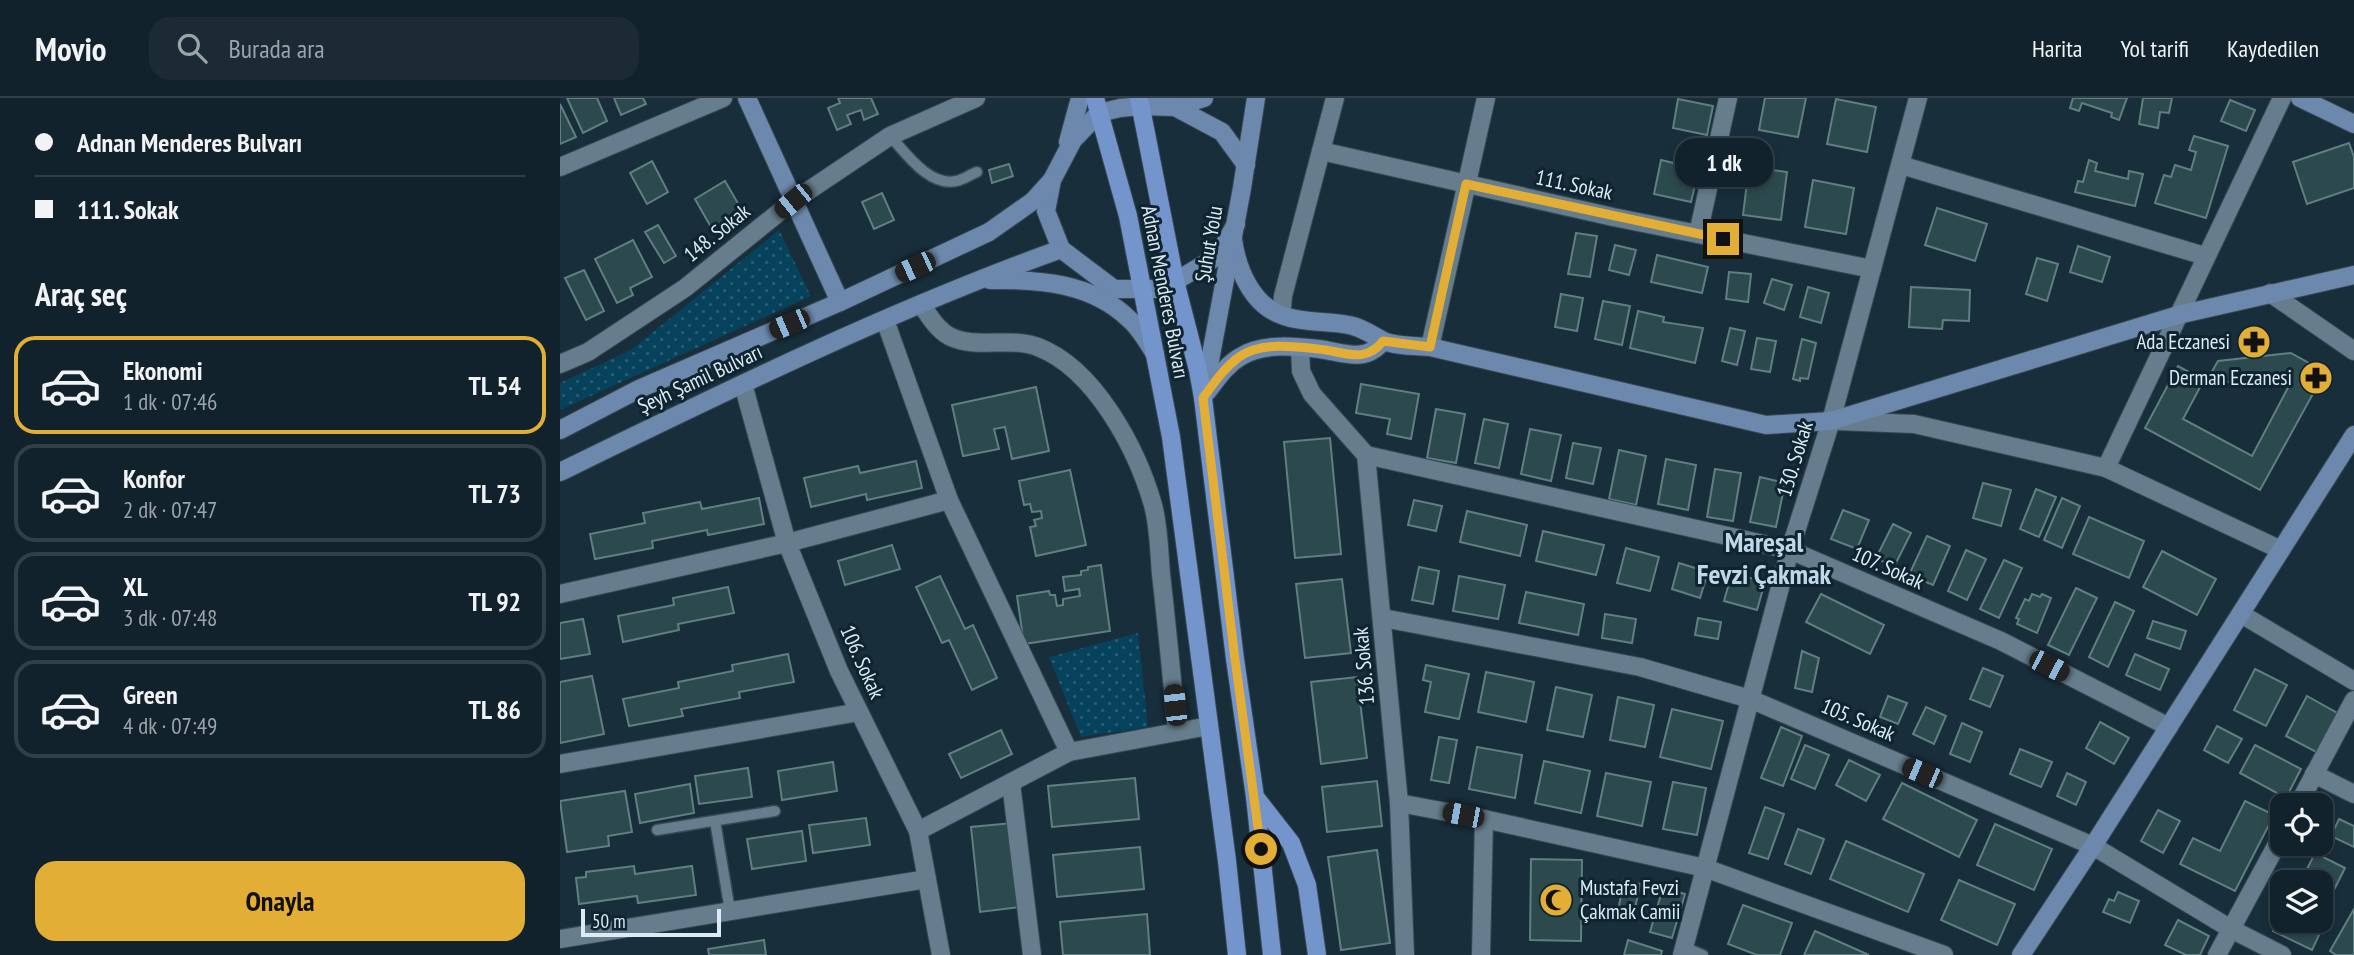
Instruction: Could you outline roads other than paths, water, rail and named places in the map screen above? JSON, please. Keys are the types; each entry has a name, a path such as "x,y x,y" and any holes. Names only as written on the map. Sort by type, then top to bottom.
{"main road":[{"path":"747,98 840,302"},
{"path":"1063,156 1080,98"},
{"path":"1175,107 1204,98"},
{"name":"Şuhut Yolu","path":"1203,398 1256,98"},
{"path":"2300,98 2354,124"},
{"path":"1234,232 1218,256 1162,289 1114,289 1061,249 1046,211 1052,180 1063,156 1097,106 1140,102 1175,107 1222,132 1246,165"},
{"name":"Adnan Menderes Bulvarı","path":"1140,102 1175,281 1203,398 1255,797 1272,955"},
{"name":"Adnan Menderes Bulvarı","path":"1097,106 1128,216 1171,437 1237,955"},
{"path":"989,232 1033,201 1052,180"},
{"path":"989,232 1046,211"},
{"name":"Şeyh Şamil Bulvarı","path":"560,430 639,389 840,302 989,232"},
{"path":"1234,232 1235,256 1242,276 1254,294 1282,316 1355,327 1383,341 1430,347 1766,425 1831,421 2178,316 2354,275"},
{"name":"Şeyh Şamil Bulvarı","path":"560,472 743,384 885,320 976,281 1061,249"},
{"path":"976,281 1014,279 1080,288 1129,318 1155,354"},
{"path":"1203,398 1219,375 1240,356 1263,347 1318,349 1354,355 1377,350 1383,341"},
{"path":"2021,955 2094,846 2354,435"},
{"path":"1255,797 1291,843 1307,885 1317,955"}],"street":[{"path":"560,167 723,98"},
{"name":"148. Sokak","path":"560,364 589,352 685,288 793,201 890,136 976,98"},
{"path":"1282,307 1335,98"},
{"path":"1430,347 1486,98"},
{"path":"1698,234 1728,98"},
{"name":"130. Sokak","path":"1683,951 1790,550 1831,421 1918,98"},
{"path":"2106,468 2281,98"},
{"name":"111. Sokak","path":"1321,152 1872,269"},
{"path":"1901,164 2205,256"},
{"path":"2270,293 2354,351"},
{"path":"921,304 934,323 950,336 968,340 1029,344 1074,368 1093,388 1120,429 1140,467 1154,508 1177,732"},
{"path":"885,320 948,500 1069,752"},
{"path":"1300,348 1301,370 1312,394 1366,455"},
{"name":"106. Sokak","path":"743,384 787,542 839,671 918,831 941,955"},
{"path":"1831,421 1914,424 2106,468 2281,550"},
{"name":"107. Sokak","path":"1366,455 1790,550 2001,642 2169,727"},
{"name":"136. Sokak","path":"1366,455 1399,803 1405,955"},
{"path":"560,594 787,542 948,500"},
{"path":"2241,614 2354,681"},
{"name":"105. Sokak","path":"1382,618 1640,667 1750,699 2094,846 2231,929 2282,955"},
{"path":"2304,793 2354,700"},
{"path":"560,764 859,712"},
{"path":"918,831 1069,752 1209,726"},
{"path":"2314,774 2354,794"},
{"path":"1011,783 1032,955"},
{"path":"1399,803 1705,868 1944,955"},
{"path":"1481,955 1484,819"},
{"path":"2217,955 2271,856"},
{"path":"560,939 927,879"}],"lane":[{"path":"890,136 905,153 938,181 956,181 977,172"},
{"path":"657,830 775,811"},
{"path":"715,821 730,911"},
{"path":"1683,951 1703,955"}],"place":[{"name":"Ada Eczanesi","path":"2254,342"},
{"name":"Derman Eczanesi","path":"2316,378"},
{"name":"Mustafa Fevzi Çakmak Camii","path":"1556,900"}],"district":[{"name":"Mareşal Fevzi Çakmak","path":"1764,558"}]}
